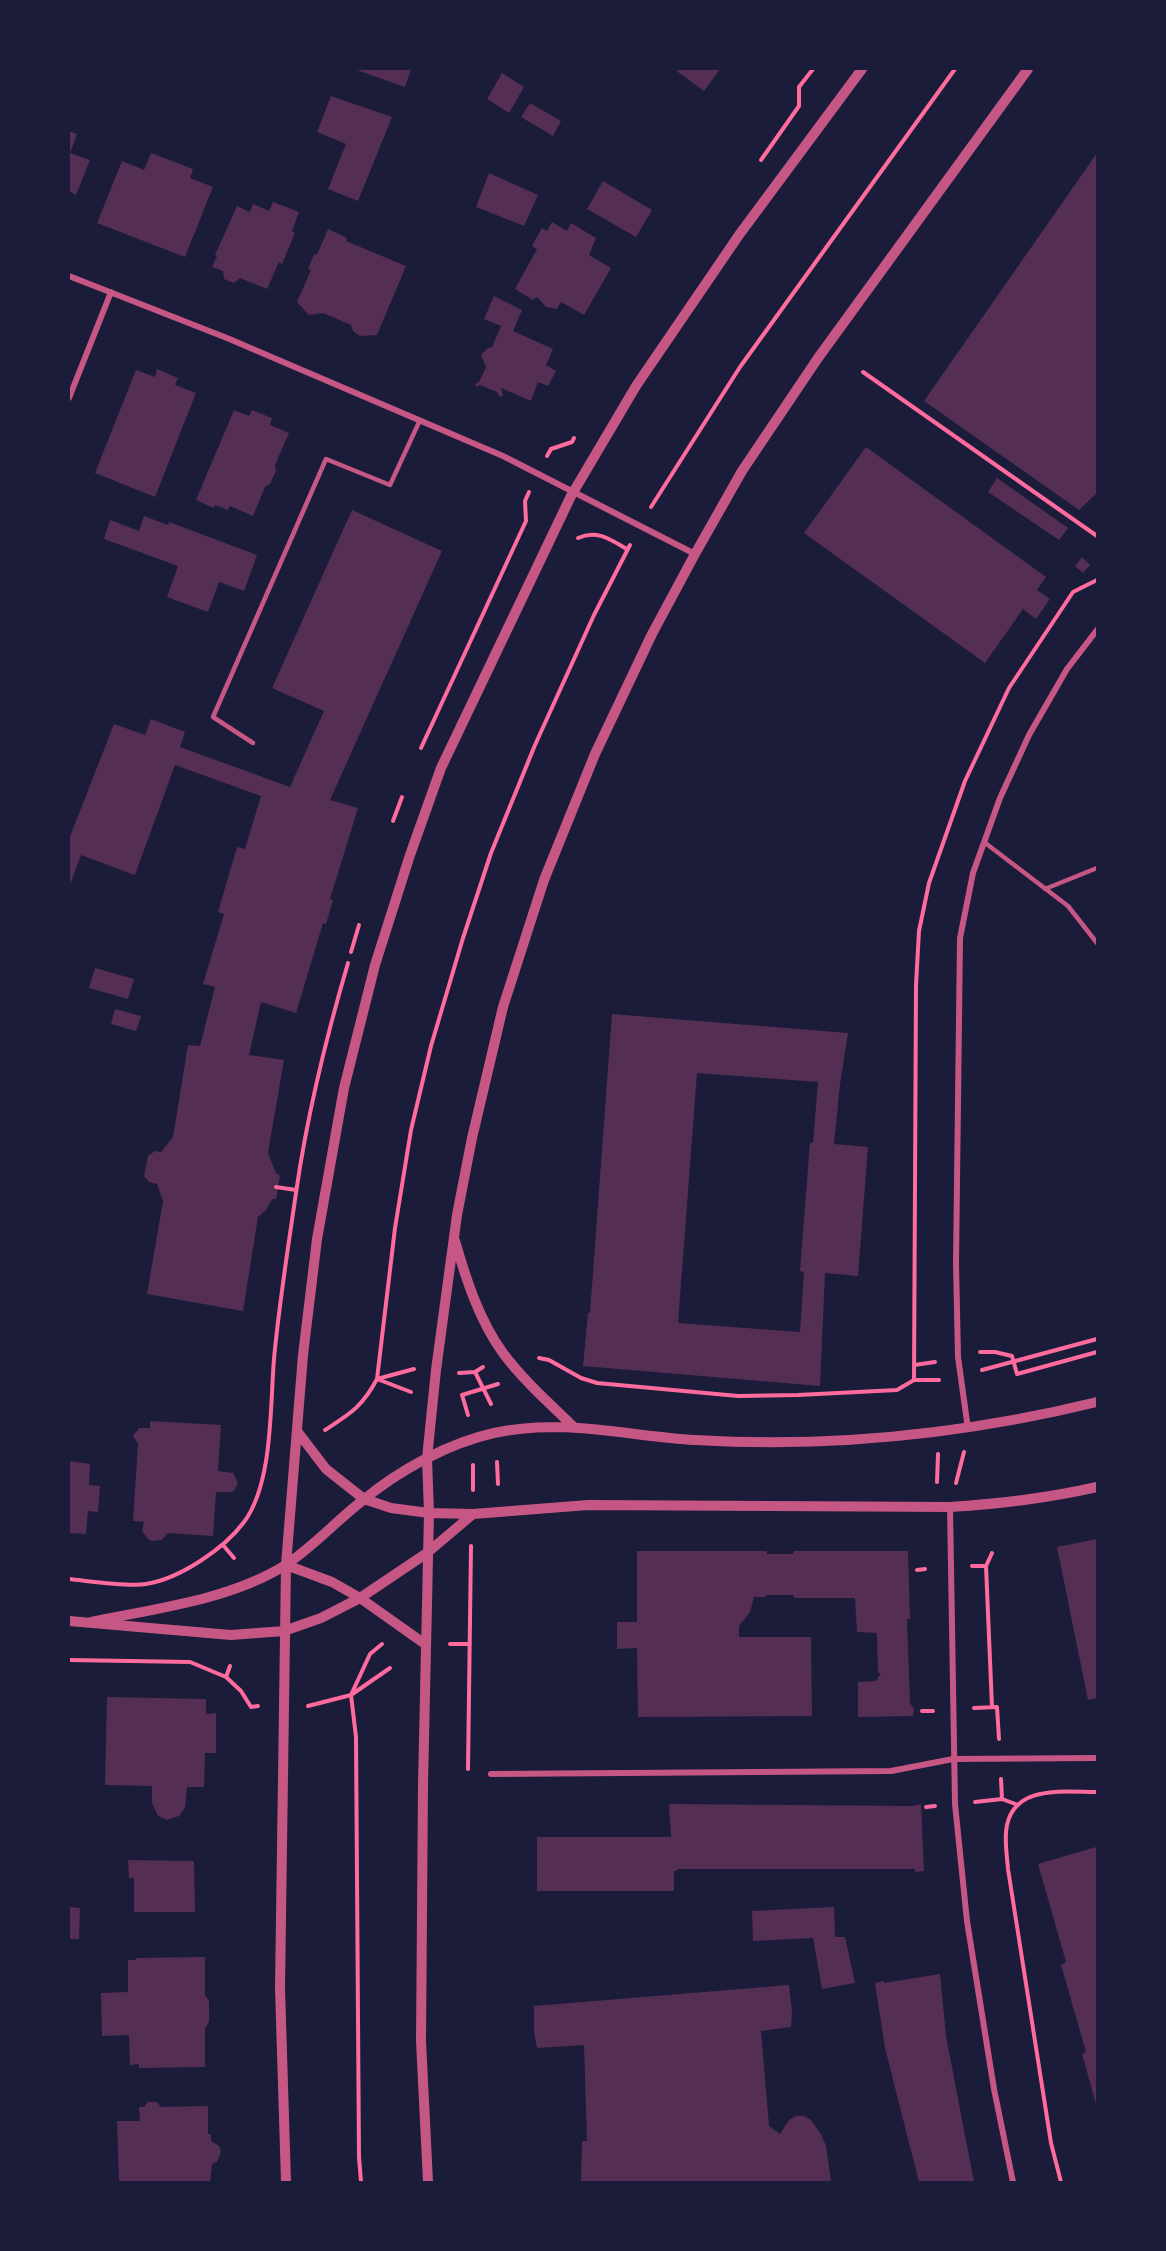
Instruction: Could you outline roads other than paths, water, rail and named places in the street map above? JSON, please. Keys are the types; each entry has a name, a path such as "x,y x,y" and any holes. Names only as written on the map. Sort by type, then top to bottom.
{"street":[{"path":"286,2182 280,1988 286,1565 303,1355 325,1184 344,1088 375,965 441,768 551,534 574,491 655,358 739,235 862,69"},
{"path":"428,2182 421,2041 425,1644 429,1513 427,1458 454,1238 472,1138 503,1007 544,880 612,717 652,634 695,554 742,471 818,358 1028,69"},
{"path":"69,276 503,456 695,554"},
{"path":"69,398 111,292"},
{"path":"968,1429 958,1357 956,1263 960,938 973,873 996,806 1029,735 1067,669 1097,630"},
{"path":"454,1238 470,1286 486,1326 495,1341 531,1385 574,1427"},
{"path":"91,1622 186,1603 262,1578 286,1565 364,1499 427,1458 494,1433 574,1427 695,1440 774,1441 881,1438 968,1429 1035,1417 1097,1402"},
{"path":"297,1431 326,1469 364,1499 391,1508 429,1513 472,1514 588,1505 950,1507 998,1504 1097,1486"},
{"path":"950,1507 953,1567 955,1804 967,1921 994,2089 1013,2182"},
{"path":"69,1621 231,1635 284,1631 321,1618 360,1598 427,1553 472,1514"},
{"path":"286,1565 332,1582 360,1598 425,1644"},
{"path":"491,1773 891,1772 953,1759 1097,1758"}],"lane":[{"path":"253,742 213,717 326,459 390,485 420,420"},
{"path":"983,842 1068,906 1097,944"},
{"path":"1045,889 1097,868"}]}
